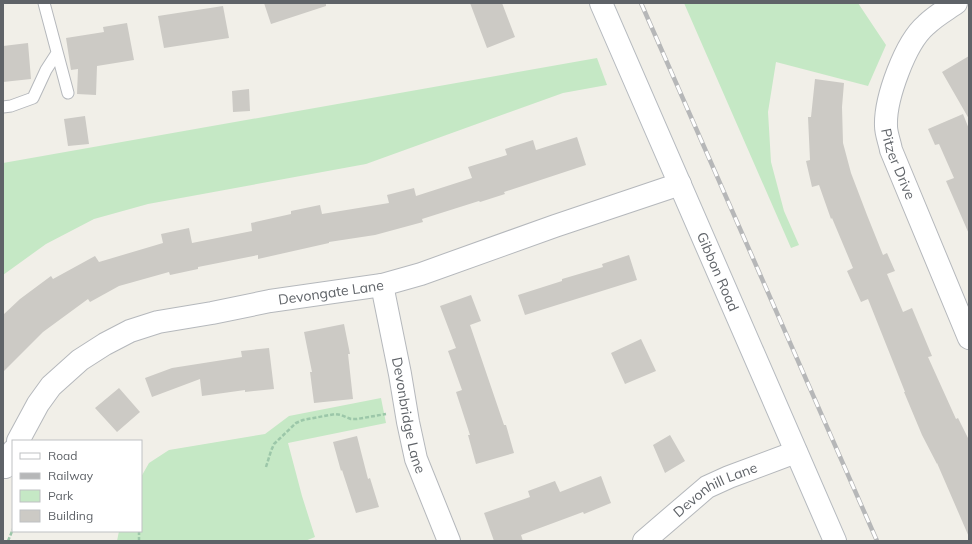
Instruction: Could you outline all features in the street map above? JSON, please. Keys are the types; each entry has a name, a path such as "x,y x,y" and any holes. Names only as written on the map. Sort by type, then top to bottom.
{"street":[{"name":"Gibbon Road","path":"601,3 835,541"},
{"name":"Pitzer Drive","path":"956,3 925,25 912,42 895,77 888,104 886,127 891,150 969,338"},
{"name":"Devongate Lane","path":"19,440 38,404 51,386 80,360 105,344 130,331 158,322 270,301 382,285 421,274 555,226 680,184"},
{"name":"Devonbridge Lane","path":"382,285 416,459 449,541"},
{"name":"Devonhill Lane","path":"644,541 707,487 729,477 796,452"}],"lane":[{"path":"44,3 68,93"},
{"path":"3,107 11,106 33,98 46,70 57,53"}],"path":[{"path":"266,467 270,450 274,444 296,423 303,420 335,414 351,419 388,414"},
{"path":"8,541 12,531"}],"green space":[{"path":"684,3 858,3 886,45 868,86 776,62 768,112 771,162 784,211 799,245 791,248"},
{"path":"597,58 607,85 563,93 366,164 148,204 94,219 46,244 3,275 3,163"},
{"path":"381,398 386,423 288,443 315,537 305,541 117,541 119,532 142,532 142,475 149,463 169,450 265,434 289,416"}],"building":[{"path":"264,3 326,3 326,6 271,24"},
{"path":"470,3 502,3 515,37 487,48"},
{"path":"223,6 229,38 164,48 158,16"},
{"path":"127,23 134,60 97,66 96,95 77,94 78,69 71,70 66,38 104,32 103,27"},
{"path":"28,43 31,79 3,82 3,46"},
{"path":"969,56 969,119 942,72"},
{"path":"815,79 844,83 842,107 843,143 851,173 883,255 887,253 895,271 887,274 903,312 912,308 932,356 928,357 956,419 958,418 969,440 969,537 937,463 922,435 868,299 861,302 847,271 853,268 832,218 831,219 819,185 812,187 806,161 810,160 808,117 811,117"},
{"path":"249,89 250,111 233,112 232,91"},
{"path":"963,114 969,129 969,234 946,181 954,178 939,144 935,145 928,129"},
{"path":"85,116 89,144 68,146 64,119"},
{"path":"577,137 586,165 504,192 505,194 422,219 423,222 375,235 329,242 258,259 258,255 198,267 198,269 170,275 169,272 119,286 90,302 88,299 43,332 3,372 3,315 20,299 51,276 53,279 95,256 99,262 163,243 161,234 189,228 192,243 252,231 251,223 291,214 291,211 320,205 322,214 389,203 387,195 414,188 416,196 472,178 468,167 507,155 505,149 533,140 536,150"},
{"path":"629,255 637,280 525,315 518,295 562,281 562,279 603,267 602,264"},
{"path":"471,295 481,321 470,325 504,425 506,425 514,453 476,464 468,435 470,435 456,392 462,390 448,351 456,348 440,306"},
{"path":"344,324 350,354 348,354 353,399 314,403 310,372 312,372 304,332"},
{"path":"641,339 656,371 625,384 611,353"},
{"path":"269,348 274,389 245,392 245,390 202,396 200,379 152,397 145,378 172,368 242,357 241,351"},
{"path":"119,388 140,412 117,432 95,408"},
{"path":"670,435 685,461 665,473 653,445"},
{"path":"357,436 368,479 370,478 379,507 356,513 342,470 341,471 333,442"},
{"path":"601,476 611,503 584,514 583,512 521,535 523,541 494,541 484,513 530,497 528,491 555,481 560,492"}],"railway":[{"path":"641,3 877,541"}]}
